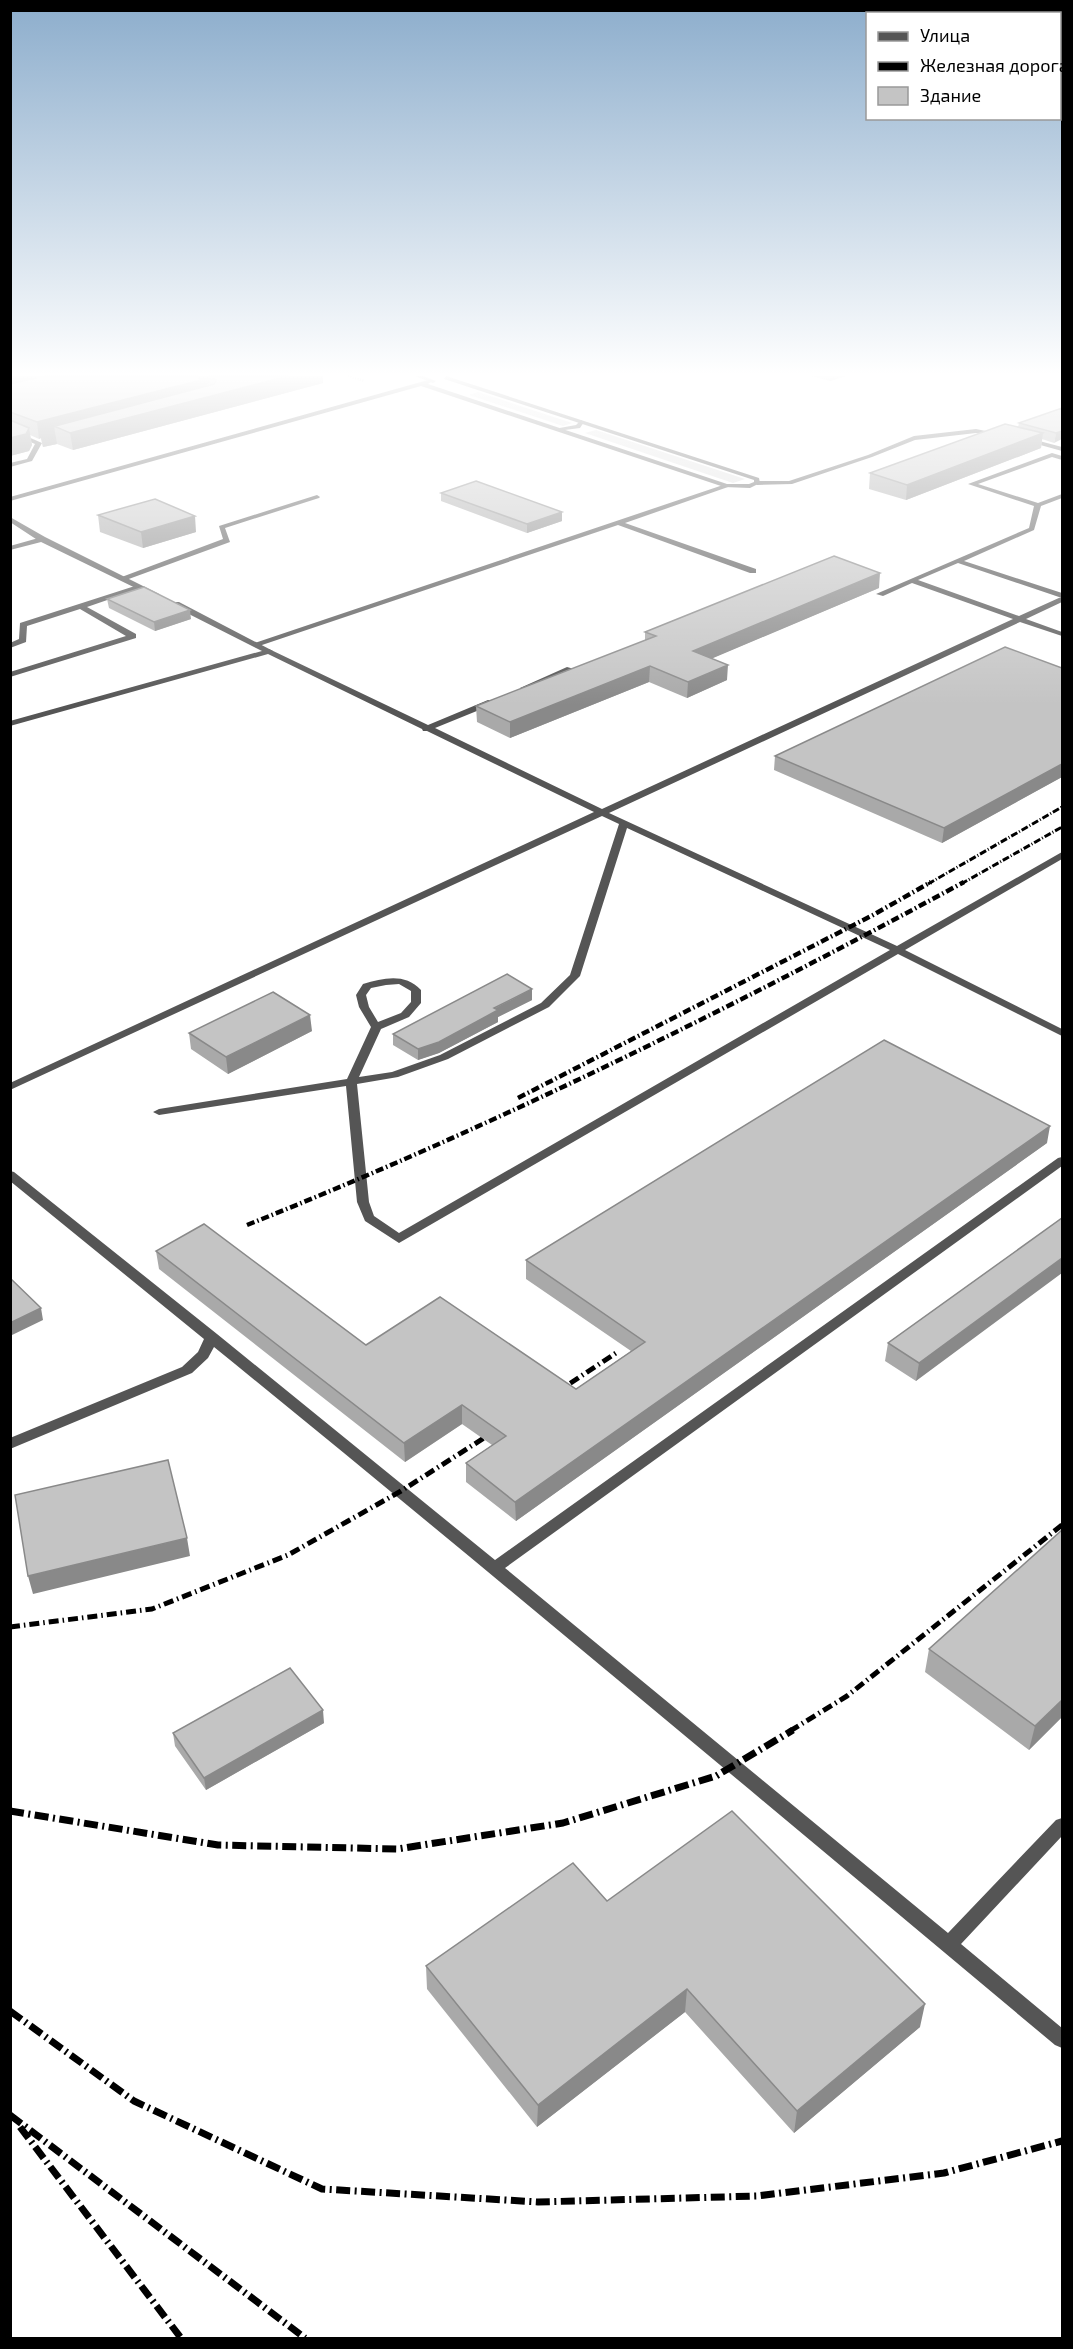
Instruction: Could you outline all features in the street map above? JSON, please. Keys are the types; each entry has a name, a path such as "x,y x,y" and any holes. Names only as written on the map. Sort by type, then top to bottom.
{"street":[{"path":"10,499 58,486"},
{"path":"256,644 726,486 751,486"},
{"path":"976,486 1038,506 1062,496"},
{"path":"123,578 226,540 221,527 317,497"},
{"path":"880,594 1032,529 1038,506"},
{"path":"10,519 42,539 162,597"},
{"path":"618,523 753,571"},
{"path":"10,548 42,539"},
{"path":"958,561 1062,595"},
{"path":"913,581 1062,634"},
{"path":"10,646 23,640 23,625 141,587"},
{"path":"10,1087 1062,599"},
{"path":"173,603 426,729 895,950 1062,1033"},
{"path":"10,675 133,636 80,606"},
{"path":"10,724 269,651"},
{"path":"519,690 570,669"},
{"path":"426,729 498,699"},
{"path":"159,1112 394,1075 444,1057 545,1005 575,976 624,823"},
{"path":"376,1027 364,1007 361,995 367,986 388,980 406,982 416,990 416,1003 405,1015 376,1027 351,1083 363,1202 369,1218 399,1239 1062,855"},
{"path":"493,1569 1062,1161"},
{"path":"10,1175 212,1337 1062,2039"},
{"path":"10,1444 187,1370 203,1355 212,1337"},
{"path":"948,1946 1062,1825"}],"building":[{"path":"463,486 489,486 562,512 527,524 441,493"},
{"path":"155,499 195,516 141,532 98,515"},
{"path":"834,556 880,573 693,651 728,665 688,682 650,666 510,722 476,706 656,636 645,632"},
{"path":"144,587 190,610 154,622 107,599"},
{"path":"1005,647 1062,668 1062,764 944,828 775,756"},
{"path":"507,974 532,989 494,1008 498,1010 439,1042 418,1049 393,1034"},
{"path":"273,992 310,1015 226,1057 189,1033"},
{"path":"884,1040 1050,1126 515,1502 466,1463 506,1436 462,1405 404,1443 156,1251 204,1224 366,1345 440,1297 576,1389 645,1342 526,1260"},
{"path":"1062,1218 1062,1258 919,1363 888,1343"},
{"path":"10,1278 41,1308 10,1323"},
{"path":"168,1460 187,1538 28,1576 15,1495"},
{"path":"1062,1530 1062,1700 1035,1726 929,1649"},
{"path":"290,1668 323,1710 204,1778 173,1733"},
{"path":"732,1811 925,2004 797,2111 687,1989 538,2105 426,1966 573,1863 607,1901"}],"railway":[{"path":"928,884 1062,807"},
{"path":"961,884 1062,827"},
{"path":"518,1098 873,915 931,882"},
{"path":"247,1225 430,1148 611,1064 789,975 964,882"},
{"path":"554,1394 616,1353"},
{"path":"10,1627 152,1609 288,1555 401,1491 498,1429"},
{"path":"790,1731 847,1696 1062,1525"},
{"path":"10,1811 218,1845 397,1849 563,1823 716,1776 793,1730"},
{"path":"10,2011 134,2101 322,2189 538,2202 757,2196 944,2173 1062,2141"},
{"path":"10,2115 305,2338"},
{"path":"20,2127 181,2338"}]}
